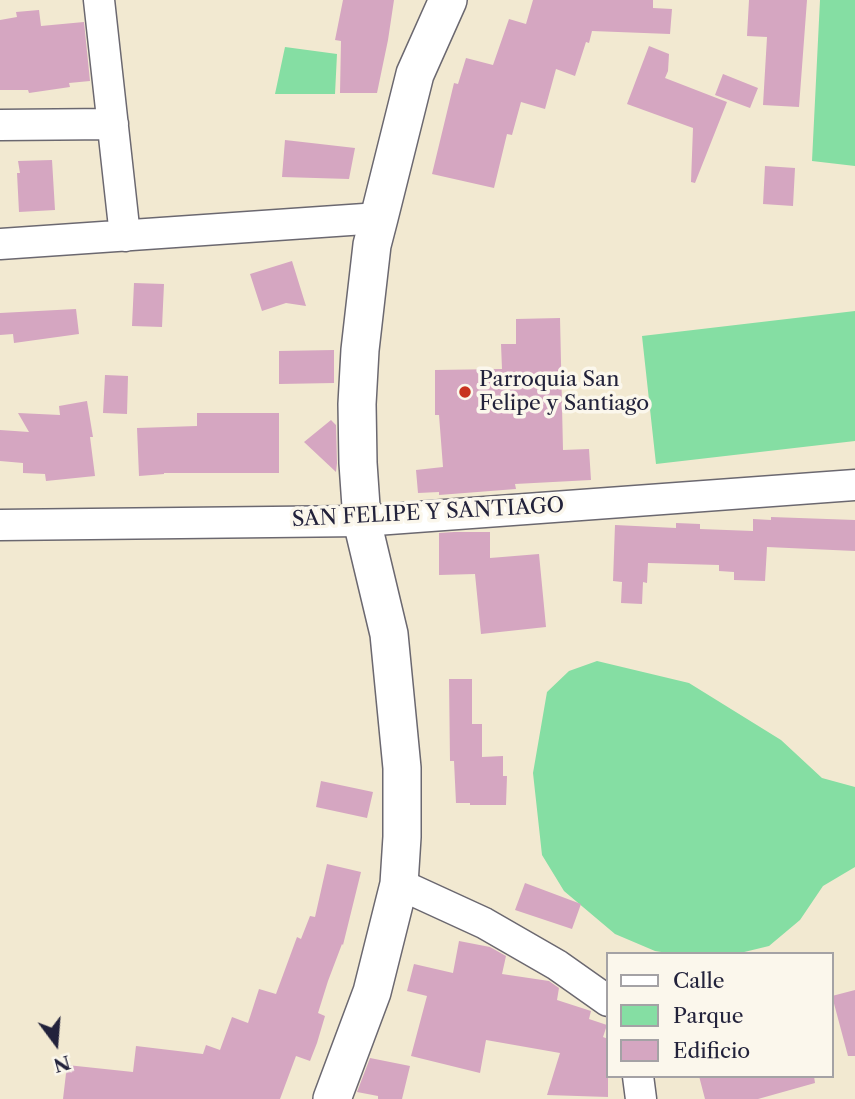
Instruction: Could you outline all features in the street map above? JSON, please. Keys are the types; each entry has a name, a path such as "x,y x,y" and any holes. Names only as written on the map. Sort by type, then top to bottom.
{"street":[{"path":"99,0 125,236"},
{"path":"332,1099 372,992 399,884 402,837 402,768 389,634 362,521 357,404 360,350 372,245 415,74 448,0"},
{"path":"0,125 113,124"},
{"path":"0,244 379,218"},
{"name":"SAN FELIPE Y SANTIAGO","path":"0,525 362,521 855,485"},
{"path":"399,884 484,923 557,965 606,1000"},
{"path":"639,1078 641,1099"}],"green space":[{"path":"820,0 855,0 855,166 812,161"},
{"path":"285,47 337,54 335,94 275,94"},
{"path":"855,311 855,441 656,464 642,336"},
{"path":"597,661 689,683 781,740 822,778 855,787 855,867 823,886 800,920 769,946 744,952 661,952 615,934 564,891 542,855 533,773 547,692 569,671"}],"building":[{"path":"343,0 394,0 377,93 340,93 341,41 335,40"},
{"path":"533,0 653,0 653,8 672,9 670,34 592,31 575,76 556,69 545,109 521,102 512,135 507,134 494,188 432,174 454,83 458,84 466,58 493,65 509,19 526,24"},
{"path":"749,0 807,0 799,107 763,105 767,37 747,36"},
{"path":"39,10 41,26 84,22 90,81 29,93 28,90 0,90 0,20 17,17 16,12"},
{"path":"649,46 669,54 665,78 727,102 695,183 691,182 693,128 627,104"},
{"path":"723,74 758,88 750,108 715,95"},
{"path":"285,140 355,148 349,179 282,177"},
{"path":"52,160 55,210 19,212 18,161"},
{"path":"765,166 795,168 793,206 763,204"},
{"path":"292,261 306,306 286,303 262,311 250,274"},
{"path":"134,283 164,284 162,327 132,326"},
{"path":"76,309 79,334 14,343 13,334 0,335 0,313"},
{"path":"560,318 563,450 589,449 591,480 515,484 516,489 439,495 439,492 418,493 416,470 443,467 439,415 435,415 435,370 502,369 501,344 516,344 516,319"},
{"path":"334,350 334,383 279,384 279,351"},
{"path":"105,375 128,376 127,414 103,413"},
{"path":"87,401 93,437 90,437 95,476 46,481 45,474 23,473 23,463 0,461 0,430 29,432 18,413 60,415 59,406"},
{"path":"197,413 279,413 279,473 164,473 139,476 137,428 197,426"},
{"path":"331,420 336,425 336,472 304,442"},
{"path":"771,517 855,520 855,551 767,547 765,581 734,580 734,572 719,571 719,565 648,563 647,583 643,582 642,604 621,603 622,582 613,581 615,525 676,528 676,523 700,524 700,529 753,531 753,519 771,520"},
{"path":"490,532 490,558 539,554 546,627 481,634 475,574 439,575 439,533"},
{"path":"449,679 472,679 472,724 482,724 482,757 503,756 503,776 507,776 506,805 456,803 454,761 450,761"},
{"path":"321,781 373,792 367,818 316,807"},
{"path":"327,864 361,872 343,945 318,1013 325,1016 317,1043 310,1061 296,1056 280,1099 63,1099 67,1065 133,1072 136,1046 203,1054 206,1045 220,1050 232,1017 248,1023 259,989 276,994 297,937 301,939 310,916 315,917"},
{"path":"525,883 581,904 572,929 515,910"},
{"path":"459,941 490,947 506,956 502,974 549,981 559,988 557,1000 591,1011 589,1019 606,1025 603,1037 606,1038 608,1097 547,1095 560,1053 486,1040 480,1073 411,1056 427,996 407,991 414,964 453,973"},
{"path":"855,990 855,1056 848,1056 834,995"},
{"path":"370,1058 410,1066 402,1099 378,1099 378,1096 357,1092"},
{"path":"700,1078 814,1078 815,1083 758,1099 705,1099"}],"place":[{"name":"Parroquia San Felipe y Santiago","path":"465,392"}]}
